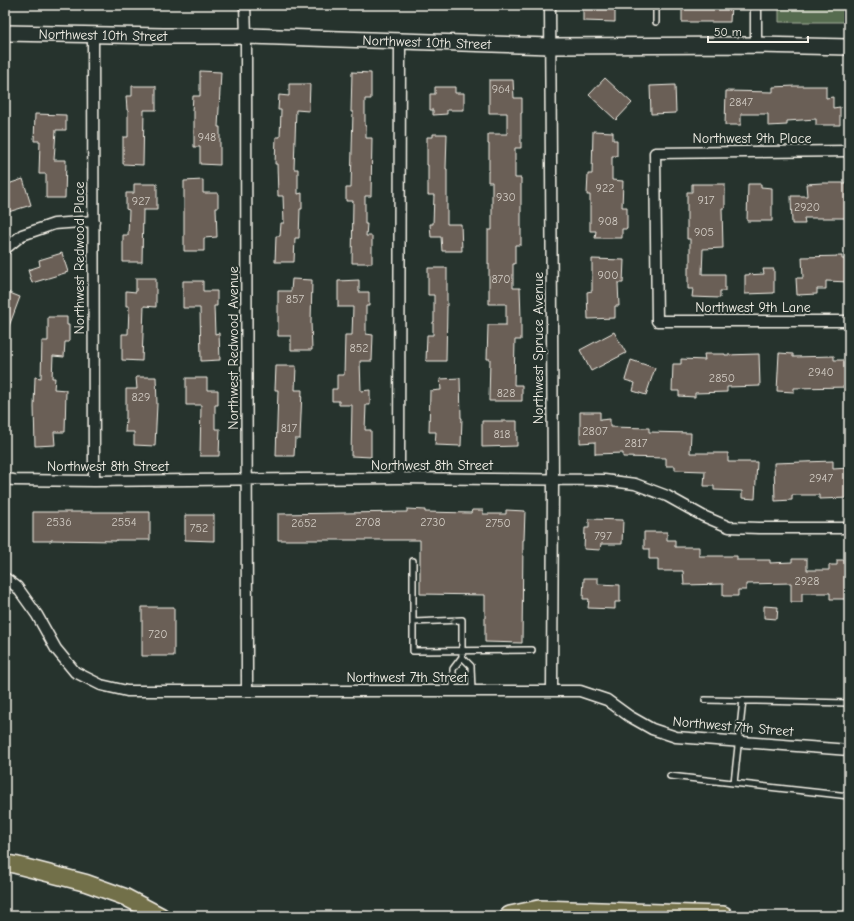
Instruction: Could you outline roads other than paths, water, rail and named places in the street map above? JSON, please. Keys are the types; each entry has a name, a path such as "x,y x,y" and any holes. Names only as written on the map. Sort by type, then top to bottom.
{"highway":[{"path":"510,916 539,910 724,916"}],"main road":[{"path":"5,863 86,883 125,897 161,916"}],"street":[{"name":"Northwest Redwood Avenue","path":"245,5 247,691"},
{"name":"Northwest Spruce Avenue","path":"550,5 553,480 552,690"},
{"path":"756,5 756,45"},
{"name":"Northwest 10th Street","path":"5,33 246,36 550,46 756,45 849,47"},
{"name":"Northwest Redwood Place","path":"93,35 94,481"},
{"path":"399,478 400,41"},
{"name":"Northwest 9th Place","path":"657,321 655,153 849,152"},
{"path":"5,249 22,235 54,224 94,222"},
{"name":"Northwest 9th Lane","path":"657,321 849,321"},
{"name":"Northwest 8th Street","path":"5,479 94,481 399,478 604,480 635,484 666,496 703,516 729,527 849,528"},
{"name":"Northwest 7th Street","path":"5,578 17,587 37,614 56,649 75,672 101,685 127,691 580,691 607,700 652,730 676,737 849,750"}],"lane":[{"path":"656,5 656,22"},
{"path":"413,561 413,651 532,650"},
{"path":"413,622 462,620 462,658 453,669 453,691"},
{"path":"462,658 471,666 472,691"},
{"path":"705,700 849,703"},
{"path":"734,783 743,700"},
{"path":"670,776 849,796"}]}
